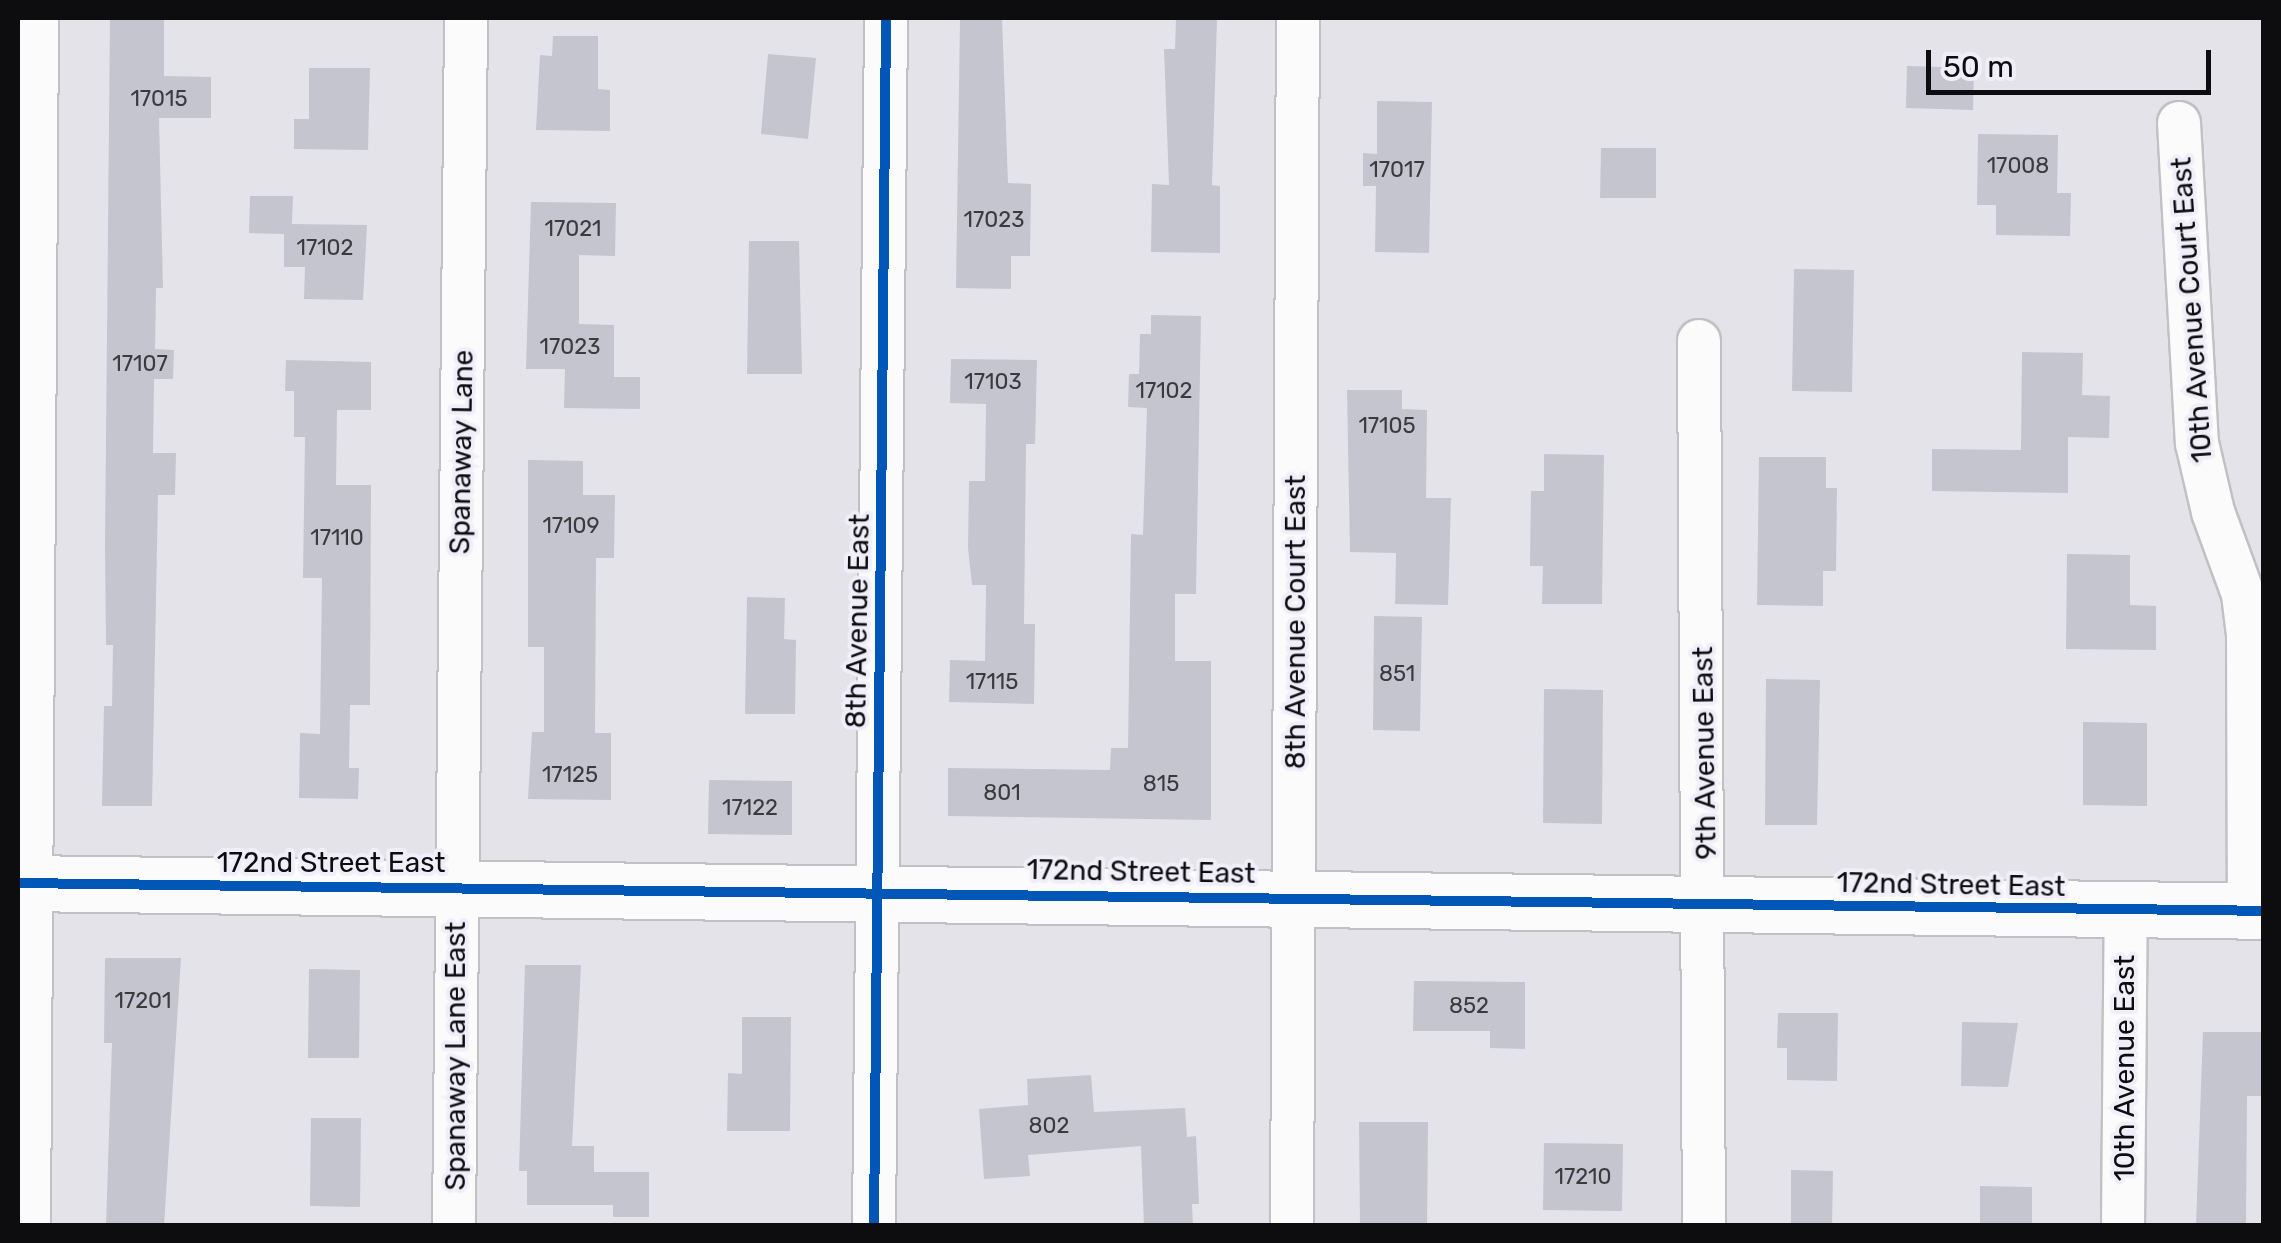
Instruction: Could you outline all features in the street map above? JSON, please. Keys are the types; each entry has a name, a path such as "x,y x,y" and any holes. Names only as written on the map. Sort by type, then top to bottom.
{"street":[{"path":"29,1226 25,883 38,18"},
{"name":"Spanaway Lane","path":"457,886 466,18"},
{"name":"8th Avenue East","path":"874,1226 886,18"},
{"name":"8th Avenue Court East","path":"1292,1226 1298,18"},
{"name":"10th Avenue Court East","path":"2178,124 2197,443 2213,512 2244,594 2256,910"},
{"name":"9th Avenue East","path":"1699,341 1707,902 1704,1226"},
{"name":"172nd Street East","path":"25,883 2256,910"},
{"name":"Spanaway Lane East","path":"454,1226 457,886"},
{"name":"10th Avenue East","path":"2124,1226 2126,910"}],"building":[{"path":"110,18 164,18 164,76 211,77 211,118 159,118 163,288 156,288 155,349 174,350 173,379 154,379 153,453 176,453 175,495 158,495 152,806 102,806 104,706 112,706 113,645 106,645 105,545"},
{"path":"960,18 1002,18 1008,183 1031,184 1030,256 1011,256 1011,289 956,288"},
{"path":"1176,18 1217,18 1212,185 1220,186 1220,253 1151,252 1152,184 1169,185 1164,49 1175,49"},
{"path":"553,36 598,36 598,89 610,90 610,131 536,130 540,55 552,56"},
{"path":"768,54 816,58 808,139 761,134"},
{"path":"1907,66 1974,68 1973,110 1906,108"},
{"path":"309,68 370,68 368,150 294,149 294,119 309,119"},
{"path":"1377,101 1432,102 1429,253 1375,252 1376,186 1363,186 1363,153 1377,154"},
{"path":"1978,134 2058,135 2057,193 2071,193 2070,236 1996,235 1996,205 1977,205"},
{"path":"1601,148 1656,148 1656,198 1600,198"},
{"path":"250,196 293,196 292,224 367,225 363,300 304,299 305,267 284,267 284,234 249,233"},
{"path":"531,202 616,203 615,256 579,255 579,324 614,325 614,377 640,377 640,409 564,408 565,369 526,369"},
{"path":"749,241 799,241 802,374 747,374"},
{"path":"1794,269 1854,270 1852,392 1792,391"},
{"path":"1151,315 1201,316 1196,594 1175,594 1175,661 1211,661 1211,820 948,816 948,768 1110,770 1111,748 1128,748 1131,534 1143,535 1147,408 1128,407 1129,374 1139,374 1140,334 1151,334"},
{"path":"2022,352 2083,353 2082,395 2110,396 2109,438 2068,437 2068,493 1932,491 1932,449 2021,450"},
{"path":"951,359 1037,360 1035,444 1026,444 1024,624 1035,624 1034,704 949,702 950,660 985,661 986,585 972,585 968,548 969,481 985,481 986,404 950,403"},
{"path":"286,360 371,362 371,410 337,410 336,485 371,485 370,705 350,705 349,768 359,768 358,799 299,798 300,733 320,734 322,578 303,578 305,437 294,437 294,391 285,391"},
{"path":"1347,390 1402,390 1402,409 1427,410 1426,498 1451,498 1448,605 1395,604 1396,553 1350,552"},
{"path":"1544,454 1604,455 1602,604 1542,604 1543,566 1530,566 1531,491 1544,491"},
{"path":"1759,457 1826,457 1826,488 1837,488 1836,571 1823,571 1823,606 1757,605"},
{"path":"528,460 583,461 583,495 615,495 614,558 596,558 595,733 611,733 611,800 528,799 532,732 544,732 544,647 528,647"},
{"path":"2067,554 2130,555 2130,605 2156,606 2156,650 2066,649"},
{"path":"747,597 785,598 784,639 796,640 795,714 745,714"},
{"path":"1374,616 1422,617 1420,731 1373,730"},
{"path":"1766,679 1820,680 1817,825 1765,825"},
{"path":"1544,689 1603,690 1602,824 1543,823"},
{"path":"2083,722 2147,723 2147,806 2083,805"},
{"path":"709,780 792,781 792,835 708,834"},
{"path":"105,958 181,958 164,1226 106,1226 112,1043 104,1043"},
{"path":"525,965 581,965 572,1146 594,1146 594,1172 649,1172 649,1217 613,1217 613,1205 527,1205 527,1171 519,1171"},
{"path":"309,969 360,970 359,1058 308,1058"},
{"path":"1414,981 1525,982 1525,1049 1490,1048 1490,1031 1413,1031"},
{"path":"1778,1013 1838,1013 1837,1081 1787,1080 1787,1048 1777,1048"},
{"path":"742,1017 791,1017 790,1131 727,1131 728,1073 742,1074"},
{"path":"1962,1022 2018,1023 2008,1087 1961,1086"},
{"path":"2203,1032 2264,1032 2264,1096 2247,1096 2246,1226 2196,1226"},
{"path":"1091,1075 1094,1112 1185,1108 1187,1137 1196,1136 1199,1204 1192,1204 1193,1226 1144,1226 1141,1146 1028,1155 1030,1176 984,1179 979,1109 1028,1105 1027,1079"},
{"path":"311,1118 361,1118 360,1207 310,1206"},
{"path":"1359,1122 1428,1122 1427,1226 1360,1226"},
{"path":"1544,1143 1623,1144 1622,1211 1543,1210"},
{"path":"1791,1170 1833,1171 1832,1226 1791,1226"},
{"path":"1980,1186 2032,1187 2032,1226 1980,1226"}],"cycle path":[{"path":"874,1226 886,18"},
{"path":"18,883 2264,911"}]}
